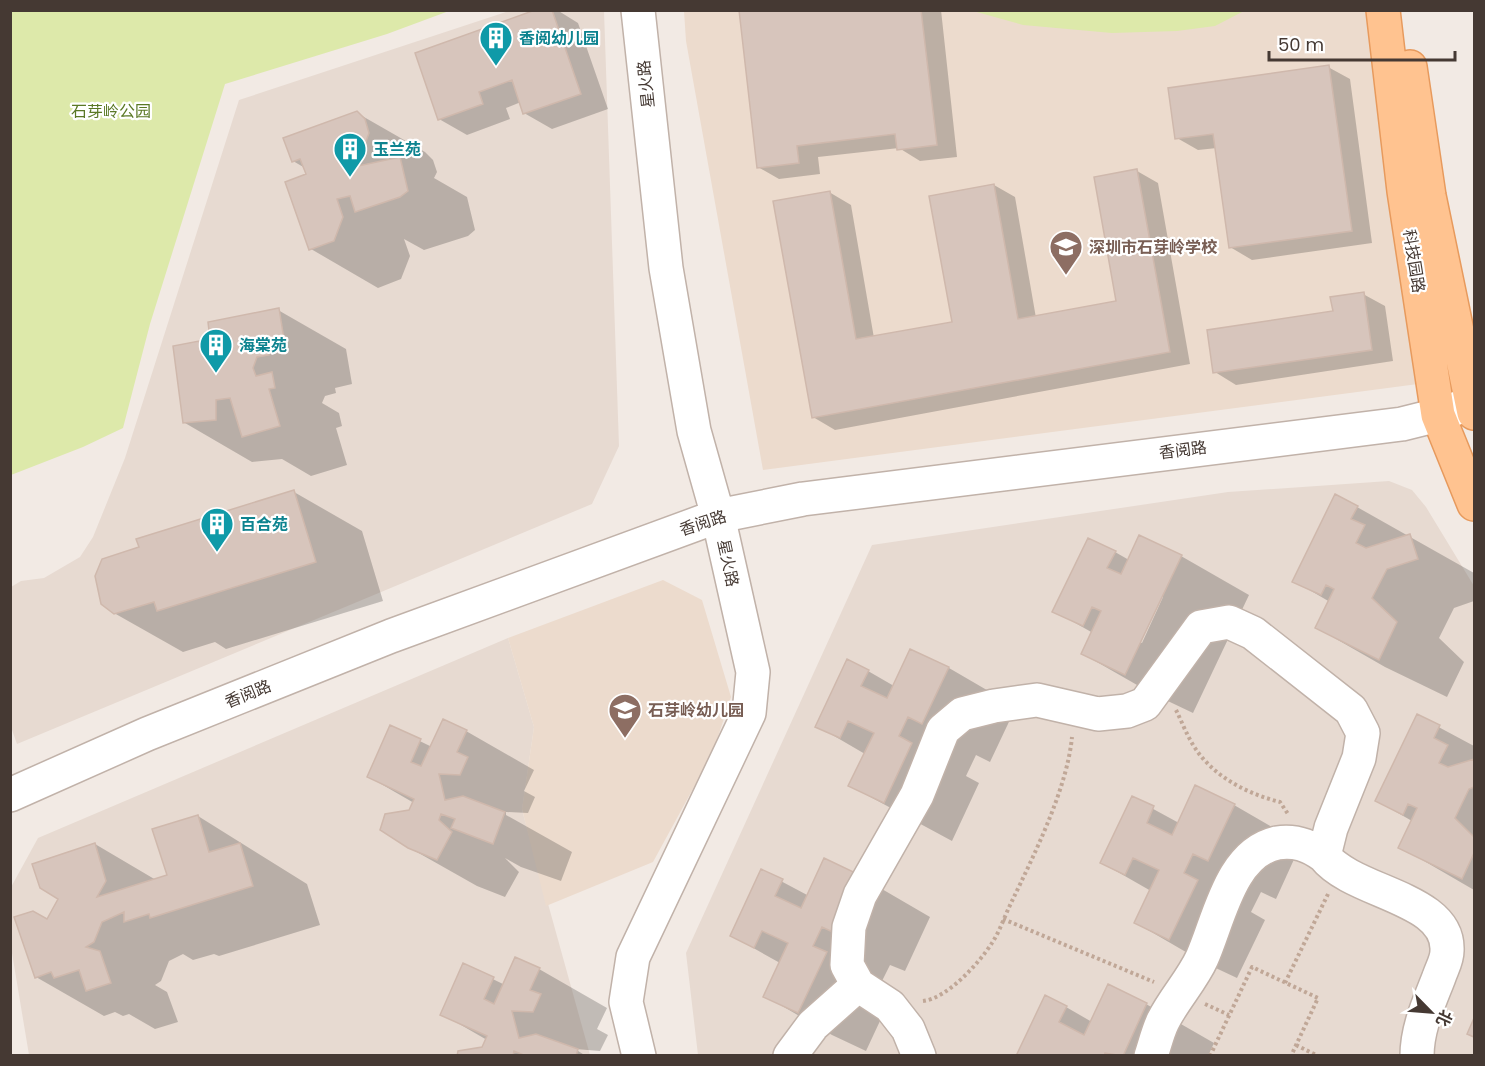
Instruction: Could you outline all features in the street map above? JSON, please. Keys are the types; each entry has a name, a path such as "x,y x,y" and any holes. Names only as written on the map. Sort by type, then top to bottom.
{"main road":[{"name":"科技园路","path":"1383,10 1404,191 1438,415 1474,504"},
{"name":"科技园路","path":"1405,10 1405,34 1429,196 1473,406"}],"street":[{"name":"星火路","path":"638,10 666,268 694,431 718,516 753,672 750,713 633,957 626,1002 639,1056"},
{"name":"香阅路","path":"10,795 147,734 391,636 718,516 814,497 1402,423 1473,406"},
{"path":"919,1056 908,1029 890,1006 858,985 847,965 849,927 860,895 916,795 943,730 962,714 994,706 1037,700 1098,714 1127,711 1145,704 1164,681 1201,627 1229,622 1253,633 1351,710 1363,733 1359,758 1331,828 1331,864"},
{"path":"1151,1056 1163,1021 1201,959 1234,882 1249,858 1263,846 1289,841 1310,846 1331,864 1420,908 1437,920 1448,941 1447,955 1417,1036 1417,1056"},
{"path":"790,1056 813,1025 858,985"}],"path":[{"path":"1164,681 1196,749 1232,784 1261,798 1280,802 1289,816 1289,841"},
{"path":"890,1006 931,1000 967,974 993,942 1037,848 1062,779 1072,740 1070,707"},
{"path":"1285,982 1331,864"},
{"path":"1003,919 1181,993"},
{"path":"1210,1056 1252,967 1318,998 1291,1056"},
{"path":"1296,1045 1317,1056"}],"shaded area":[{"path":"509,11 604,11 619,446 592,504 17,744 11,727 11,587 21,581 44,578 80,557 93,537 125,458 239,100"},
{"name":"深圳市石芽岭学校","path":"684,11 1371,11 1418,384 763,470 686,41"},
{"path":"1389,481 1412,490 1426,507 1474,586 1474,1055 698,1055 686,953 872,545 1228,492"},
{"name":"石芽岭幼儿园","path":"663,580 702,600 731,697 713,752 653,862 546,906 522,809 534,727 508,638"},
{"path":"508,638 534,727 522,810 590,1055 29,1055 11,947 10,889 38,838"}],"green space":[{"name":"石芽岭公园","path":"11,10 449,11 387,34 225,84 150,324 123,428 83,447 11,475"},
{"path":"973,11 1244,11 1215,26 1177,31 1112,33 1023,25"}],"building":[{"name":"香阅幼儿园","path":"535,10 552,10 581,94 523,114 512,80 479,92 483,104 438,120 415,53"},
{"path":"739,10 921,10 937,145 897,150 895,134 797,146 799,163 757,168"},
{"path":"1329,65 1352,231 1229,248 1213,134 1175,139 1168,88"},
{"name":"玉兰苑","path":"357,111 365,119 369,133 365,144 348,150 354,167 400,157 408,191 400,197 355,212 350,196 337,199 343,217 334,241 309,250 285,182 306,174 300,159 292,162 283,138"},
{"path":"1137,169 1170,352 812,418 773,201 830,191 856,339 952,322 929,196 994,184 1018,319 1116,301 1094,177"},
{"path":"1364,292 1372,350 1213,373 1207,330 1333,311 1330,297"},
{"name":"海棠苑","path":"279,308 285,346 268,349 269,355 257,357 253,368 256,376 272,372 275,388 269,389 280,426 242,437 230,398 216,400 216,420 183,423 173,346 210,339 208,322"},
{"name":"百合苑","path":"294,490 316,562 157,611 154,602 114,614 101,604 95,576 102,559 139,547 136,539"},
{"path":"1335,494 1358,506 1351,519 1365,525 1356,543 1366,548 1410,534 1418,559 1387,569 1372,598 1397,622 1379,660 1315,628 1334,589 1326,585 1321,595 1292,582"},
{"path":"1139,535 1182,555 1125,675 1081,654 1101,611 1092,607 1083,626 1052,612 1088,538 1116,551 1107,568 1121,574"},
{"path":"910,649 949,667 922,724 908,717 899,736 912,743 884,803 848,786 874,733 848,721 840,738 815,727 847,659 869,670 861,686 887,698"},
{"path":"1417,714 1440,725 1434,738 1448,745 1439,763 1448,767 1474,759 1474,787 1469,789 1455,818 1474,837 1474,853 1462,879 1398,848 1417,808 1408,804 1403,815 1375,801"},
{"path":"443,719 467,730 457,752 468,757 460,775 439,774 445,800 463,796 505,812 493,844 451,828 455,819 441,814 439,820 452,832 437,860 408,848 380,830 385,814 409,810 414,799 367,777 390,725 421,739 411,762 421,766"},
{"path":"1195,785 1235,804 1208,861 1193,854 1184,873 1198,880 1169,940 1134,923 1159,870 1133,858 1125,875 1100,863 1132,796 1154,806 1147,823 1172,835"},
{"path":"198,815 209,852 240,843 253,886 150,918 149,914 124,922 124,912 102,922 94,942 86,947 100,951 111,983 86,991 79,970 54,978 51,972 35,978 14,917 33,911 47,919 58,899 40,888 32,864 95,843 106,881 97,897 167,875 152,829"},
{"path":"824,858 864,877 837,934 822,927 813,946 827,952 798,1013 763,997 788,943 762,931 754,948 730,936 761,869 783,879 775,896 801,908"},
{"path":"515,957 540,968 530,990 541,994 533,1012 512,1011 519,1038 536,1034 578,1049 576,1056 526,1056 514,1051 513,1056 457,1056 458,1051 482,1047 487,1036 440,1015 463,963 494,977 484,999 494,1004"},
{"path":"1108,984 1147,1003 1123,1056 1105,1053 1104,1056 1016,1056 1045,995 1067,1006 1059,1022 1084,1035"},
{"path":"1474,1018 1474,1037 1467,1034"}],"place":[{"name":"香阅幼儿园","path":"496,67"},
{"name":"玉兰苑","path":"350,178"},
{"name":"深圳市石芽岭学校","path":"1066,276"},
{"name":"海棠苑","path":"216,374"},
{"name":"百合苑","path":"217,553"},
{"name":"石芽岭幼儿园","path":"625,739"}]}
